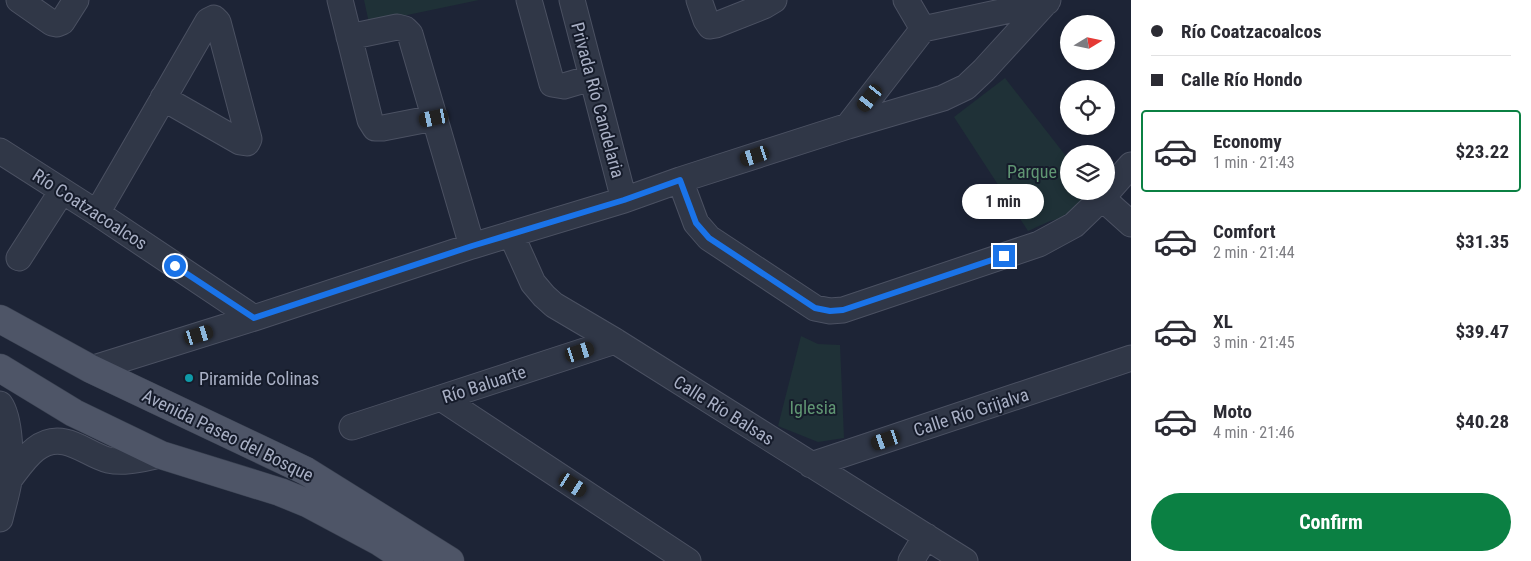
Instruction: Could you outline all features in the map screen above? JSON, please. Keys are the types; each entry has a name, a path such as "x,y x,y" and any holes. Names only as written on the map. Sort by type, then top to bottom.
{"main road":[{"name":"Avenida Paseo del Bosque","path":"0,319 91,369 306,471 450,561"},
{"name":"Avenida Paseo del Bosque","path":"0,368 74,412 161,455 280,492 307,503 385,551 409,561"}],"street":[{"path":"20,0 52,23 57,24 62,22 76,0"},
{"path":"340,0 370,120 375,128 434,118"},
{"path":"530,0 552,84 564,86 591,78"},
{"name":"Privada Río Candelaria","path":"572,0 624,200"},
{"path":"699,0 710,26 766,2"},
{"path":"906,0 924,29"},
{"path":"848,126 924,29 1048,1"},
{"path":"91,369 254,318 472,246 624,200 848,126 943,98 966,87 1048,1"},
{"path":"97,213 163,98 208,21 214,18 218,22 250,139 247,143 240,142 163,98"},
{"path":"349,37 397,27 405,29 410,34 472,246"},
{"name":"Río Coatzacoalcos","path":"0,151 254,318"},
{"path":"1115,184 1131,166"},
{"path":"680,180 696,223 709,238 815,308 830,311 843,310 1039,244 1074,225 1100,200"},
{"path":"19,258 62,190"},
{"path":"1104,200 1131,224"},
{"name":"Calle Río Balsas","path":"511,234 533,283 554,304 965,561"},
{"name":"Río Baluarte","path":"352,426 616,341"},
{"name":"Calle Río Grijalva","path":"811,465 1131,358"},
{"path":"441,398 688,561"},
{"path":"0,404 9,428 9,480 0,519"},
{"path":"9,480 27,456 50,441 66,442 106,459 118,461 161,455"},
{"path":"911,561 926,536"}],"green space":[{"path":"364,0 479,0 369,23"},
{"name":"Parque","path":"1005,78 1060,148 1060,200 1089,200 1082,214 1050,221 1028,231 954,117"},
{"name":"Iglesia","path":"801,336 818,344 840,345 844,438 818,442 778,426"}],"place":[{"name":"Piramide Colinas","path":"189,378"}],"route":[{"path":"175,266 254,318 472,246 624,200 680,180 696,223 709,238 815,308 830,311 843,310 1004,256"}]}
